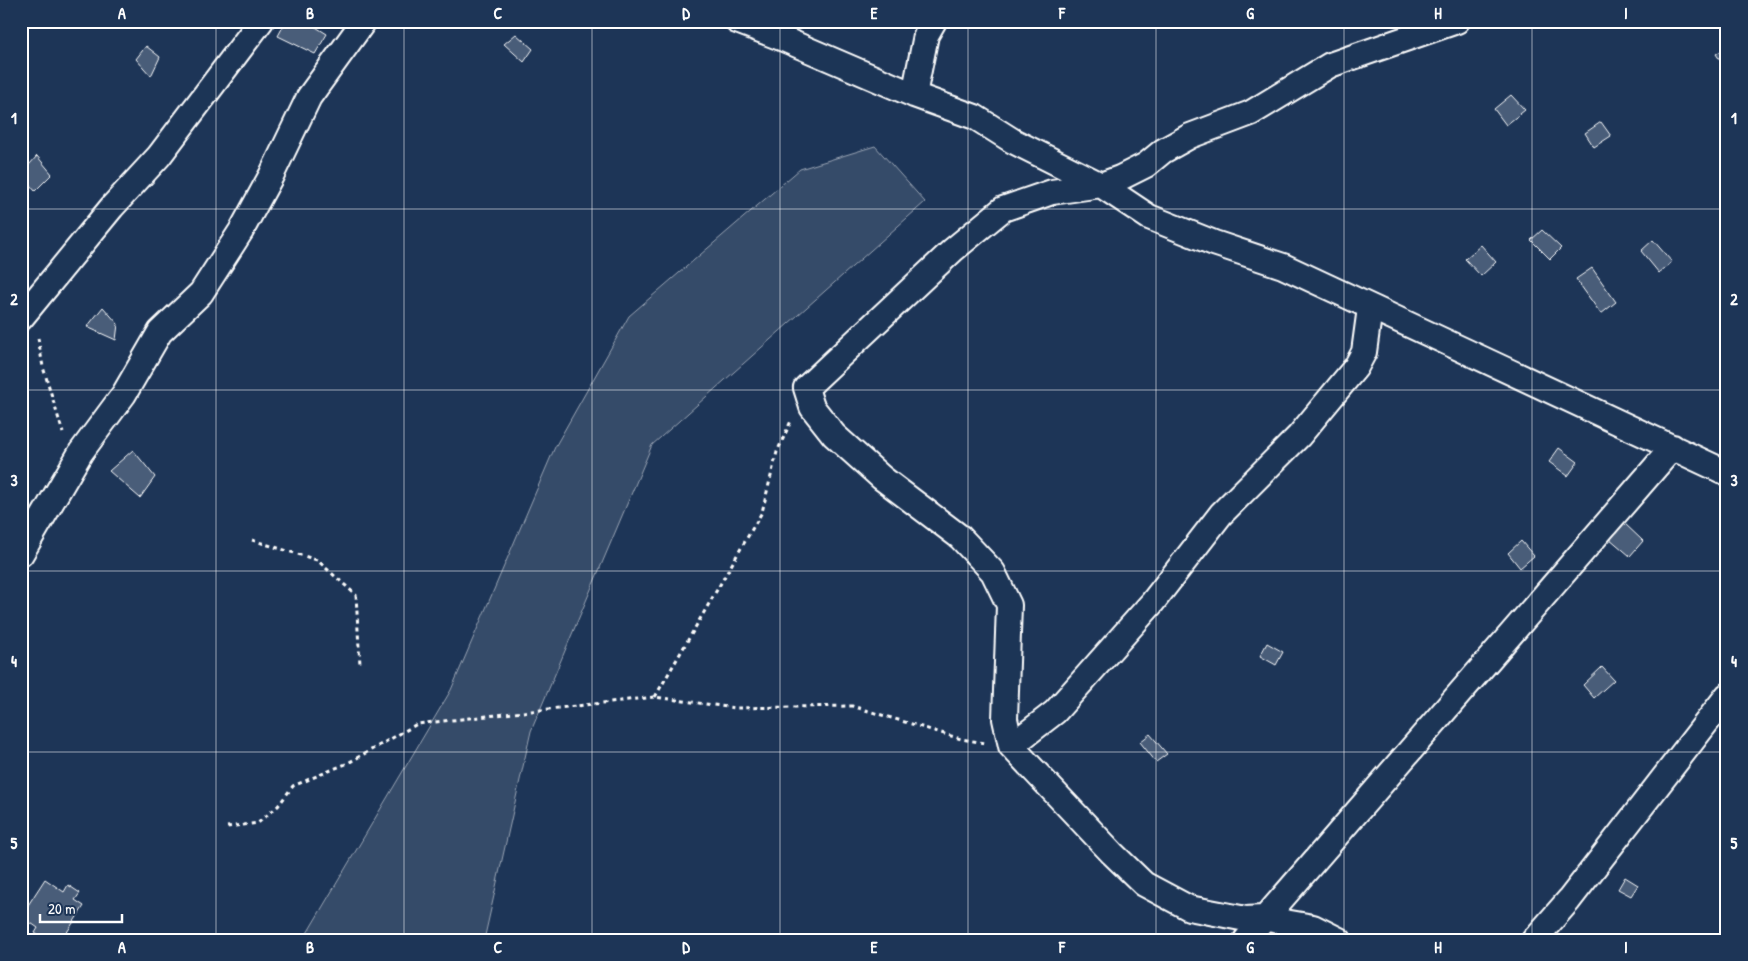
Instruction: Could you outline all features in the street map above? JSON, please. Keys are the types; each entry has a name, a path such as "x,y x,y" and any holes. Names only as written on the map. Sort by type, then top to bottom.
{"street":[{"path":"27,312 112,207 159,156 261,21"},
{"path":"21,554 75,463 124,394 160,332 201,293 241,231 271,176 309,96 364,21"},
{"path":"737,21 914,95 975,117 1013,141 1101,184 1149,217 1214,243 1283,266 1727,473"},
{"path":"914,95 926,35 934,21"},
{"path":"1339,940 1314,927 1262,918 1246,919 1189,908 1144,884 1011,746 1005,719 1009,604 993,572 960,537 882,478 834,434 812,407 806,388 953,250 1003,209 1052,192 1101,184 1134,172 1162,151 1190,136 1251,113 1330,65 1457,21"},
{"path":"1011,746 1055,712 1152,603 1221,514 1299,436 1356,367 1364,352 1370,308"},
{"path":"1246,940 1262,918 1673,447"},
{"path":"1534,940 1569,900 1727,696"}],"path":[{"path":"21,259 28,278 27,312 68,448 75,463"},
{"path":"655,697 762,512 777,452 806,388"},
{"path":"252,540 317,560 356,595 360,665"},
{"path":"228,827 258,823 278,806 293,786 348,763 417,724 655,697 735,708 852,706 961,739 1011,746"}],"shaded area":[{"path":"875,146 925,202 652,445 531,731 484,940 303,940 451,690 555,447 629,316 800,169"}],"building":[{"path":"286,21 306,21 327,34 315,54 278,36"},
{"path":"516,34 533,49 524,62 504,44"},
{"path":"146,46 160,57 151,76 136,59"},
{"path":"1727,47 1727,69 1726,69 1716,54"},
{"path":"1511,95 1525,110 1506,125 1494,109"},
{"path":"1601,122 1611,136 1594,147 1585,133"},
{"path":"37,156 52,174 35,191 21,174"},
{"path":"1542,230 1561,248 1550,259 1531,240"},
{"path":"1653,240 1672,262 1659,273 1641,251"},
{"path":"1481,245 1496,262 1481,276 1465,259"},
{"path":"1592,268 1616,302 1601,314 1576,279"},
{"path":"103,307 118,324 116,340 87,327"},
{"path":"1559,448 1578,462 1568,476 1549,462"},
{"path":"133,450 155,477 140,498 109,471"},
{"path":"1623,522 1643,541 1630,556 1609,538"},
{"path":"1521,541 1534,556 1520,568 1508,553"},
{"path":"1267,643 1283,652 1276,665 1260,656"},
{"path":"1602,667 1614,680 1594,698 1583,685"},
{"path":"1150,734 1167,754 1156,762 1140,742"},
{"path":"1625,877 1638,885 1631,896 1618,889"},
{"path":"45,879 64,892 68,885 80,893 75,900 84,906 62,940 51,937 49,940 45,940 35,933 38,928 21,916"}]}
